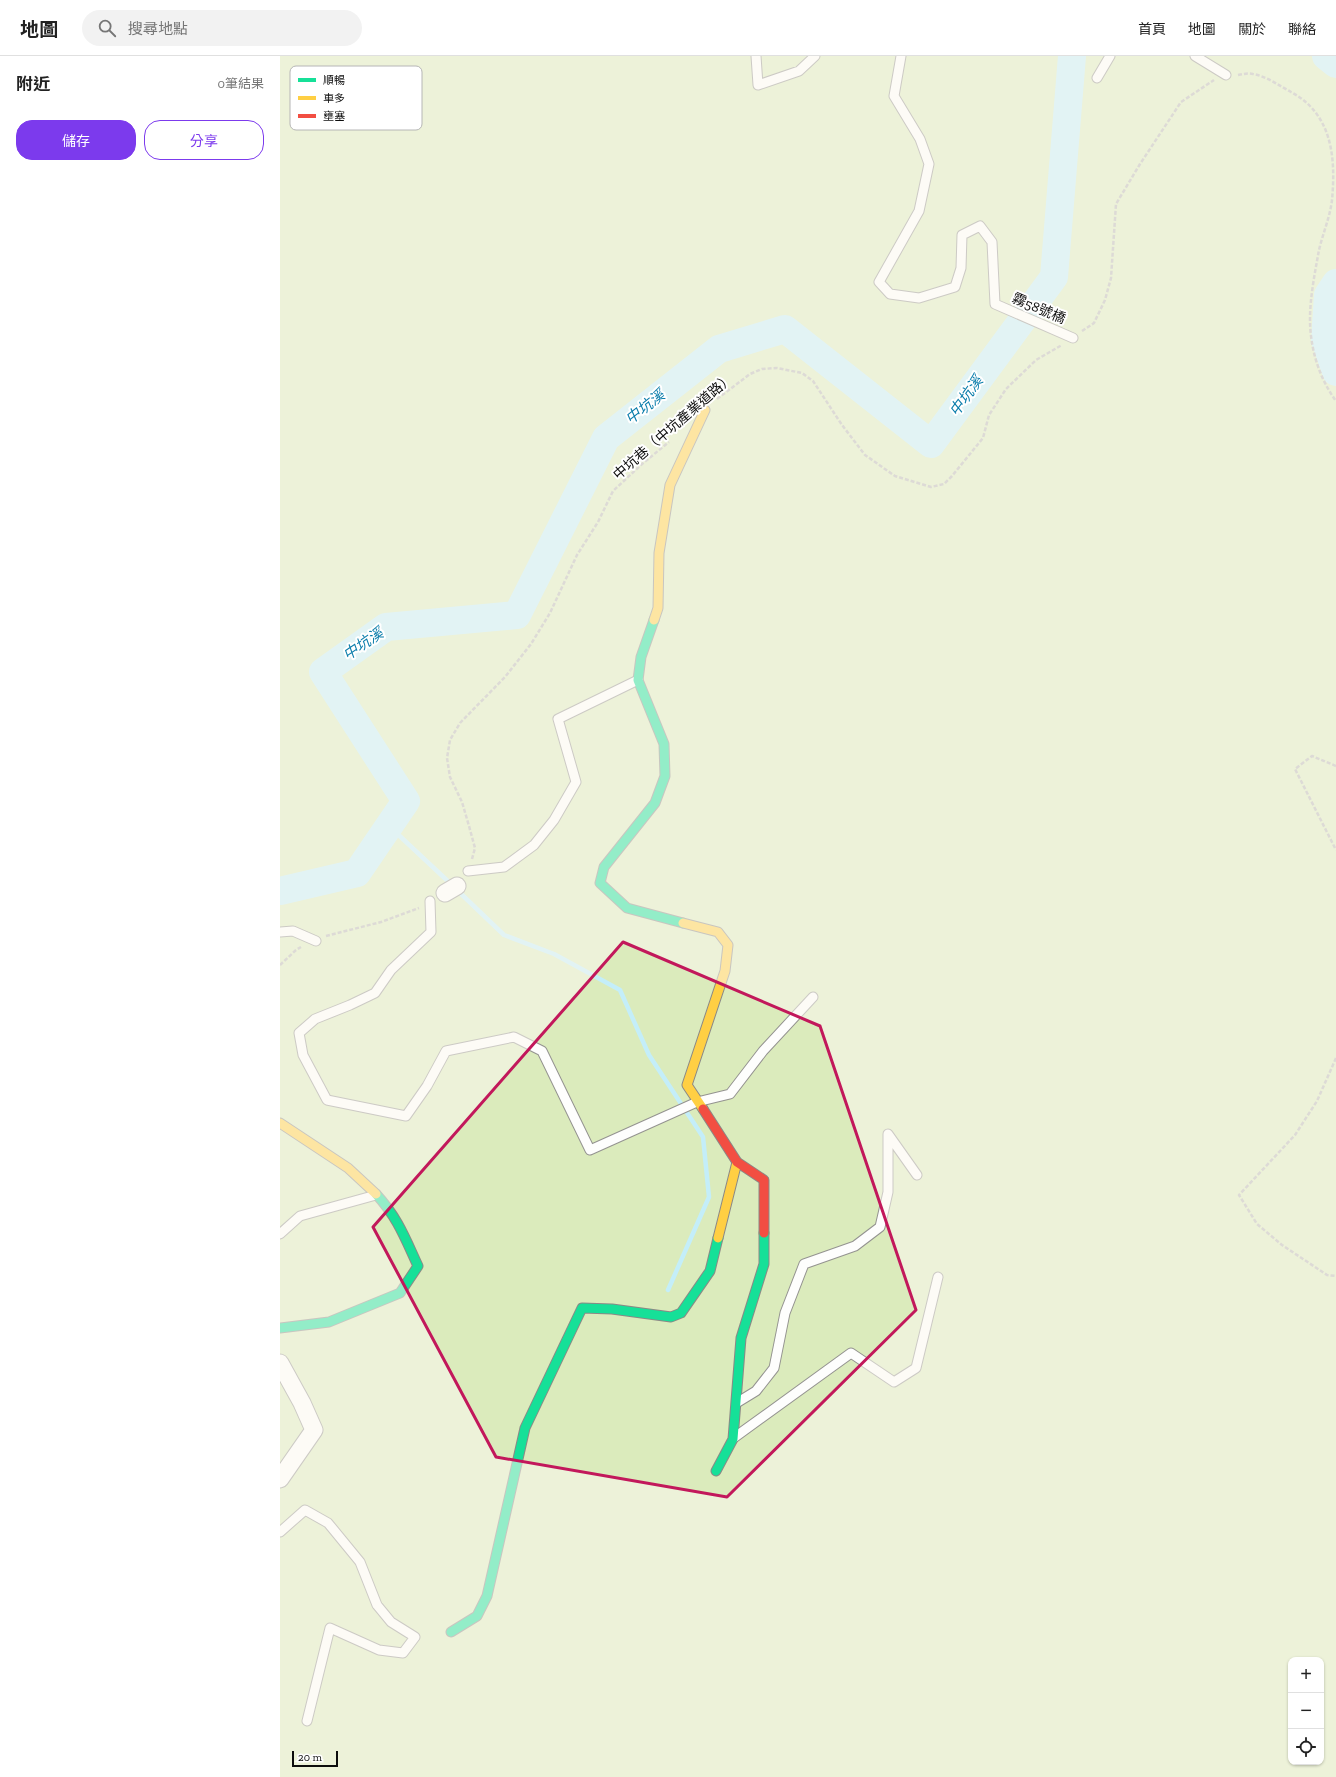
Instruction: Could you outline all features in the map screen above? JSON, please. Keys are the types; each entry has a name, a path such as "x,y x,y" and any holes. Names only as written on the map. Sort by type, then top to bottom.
{"street":[{"path":"705,410 670,485 659,553 658,608 641,657 638,680 664,744 665,776 655,803 604,867 600,883 627,908 718,932 728,945 725,970 687,1086 695,1102 737,1162 764,1180 764,1264 741,1338 733,1439 716,1471"},
{"path":"280,1123 342,1163 378,1194 401,1229 418,1266 400,1294 329,1322 280,1328"},
{"path":"451,1632 477,1616 487,1596 525,1428 582,1308 612,1309 670,1317 681,1313 710,1271 737,1162"},
{"path":"280,1363 302,1402 314,1430 280,1480"}],"lane":[{"path":"756,56 758,86 799,71 815,56"},
{"name":"霧58號橋","path":"901,56 894,96 920,140 929,164 919,211 879,282 890,294 920,298 955,287 961,268 962,235 980,226 992,242 995,304 1072,337"},
{"path":"1096,78 1110,56"},
{"path":"1195,56 1226,75"},
{"path":"468,871 504,867 534,845 554,820 576,782 558,719 638,680"},
{"path":"430,901 431,932 391,970 375,993 315,1019 299,1033 304,1055 327,1100 406,1116 427,1086 446,1051 514,1037 542,1051 590,1150 695,1102 730,1094 763,1051 813,998"},
{"path":"280,932 293,931 316,941"},
{"path":"736,1403 756,1391 774,1368 785,1313 804,1264 855,1246 880,1227 888,1192 888,1134 917,1175"},
{"path":"280,1234 300,1216 378,1194"},
{"path":"733,1439 851,1353 894,1382 916,1368 938,1277"},
{"path":"280,1532 304,1510 328,1523 360,1562 377,1605 391,1622 415,1637 403,1653 379,1650 330,1628 307,1721"}],"path":[{"name":"中坑巷（中坑產業道路）","path":"705,410 721,395 750,374 762,369 777,368 802,373 813,381 842,425 865,455 895,476 931,487 944,484 983,438 989,415 1006,388 1036,360 1094,323 1105,300 1111,278 1116,204 1140,164 1181,102 1209,83 1226,75 1253,74 1274,82 1304,99 1322,120 1332,147 1335,174 1332,201 1319,250 1310,318 1311,343 1318,369 1336,401"},
{"name":"中坑巷（中坑產業道路）","path":"468,871 475,848 462,802 450,777 447,758 450,740 460,723 505,677 531,644 550,613 577,555 598,522 613,491 671,440"},
{"path":"1336,766 1312,756 1295,769 1336,850"},
{"path":"280,965 296,950 330,935 381,922 420,907 430,901"},
{"path":"1336,1058 1316,1101 1295,1135 1238,1194 1257,1224 1282,1245 1327,1275 1336,1276"}],"highlighted area":[{"path":"623,942 820,1026 916,1310 727,1497 496,1457 373,1227"}],"green space":[{"path":"280,56 1336,56 1336,1777 280,1777"}],"waterway":[{"name":"中坑溪","path":"280,891 357,873 406,801 323,672 386,627 517,615 606,438 719,349 785,329 931,444 1054,277 1072,56"},
{"name":"中坑溪","path":"1326,56 1336,64"},
{"name":"中坑溪","path":"1336,283 1328,295 1325,340 1336,372"},
{"path":"389,826 452,885"},
{"path":"457,890 504,935 554,954 620,990 649,1055 703,1137 709,1197 668,1290"}],"traffic: fast":[{"path":"654,620 641,657 638,680 664,744 665,776 655,803 604,867 600,883 627,908 683,923"},
{"path":"280,1328 329,1322 400,1293 418,1266 396,1220 376,1194"},
{"path":"716,1471 733,1439 741,1338 764,1264 764,1233"},
{"path":"451,1632 477,1616 487,1596 525,1428 582,1308 612,1309 671,1317 681,1313 710,1271 718,1238"}],"traffic: slow":[{"path":"654,620 658,608 659,553 670,485 705,410"},
{"path":"683,923 718,932 728,945 725,971 687,1085 703,1109"},
{"path":"280,1123 348,1168 376,1194"},
{"path":"718,1238 737,1162"}],"traffic: jam":[{"path":"703,1109 737,1162 764,1180 764,1233"}]}
